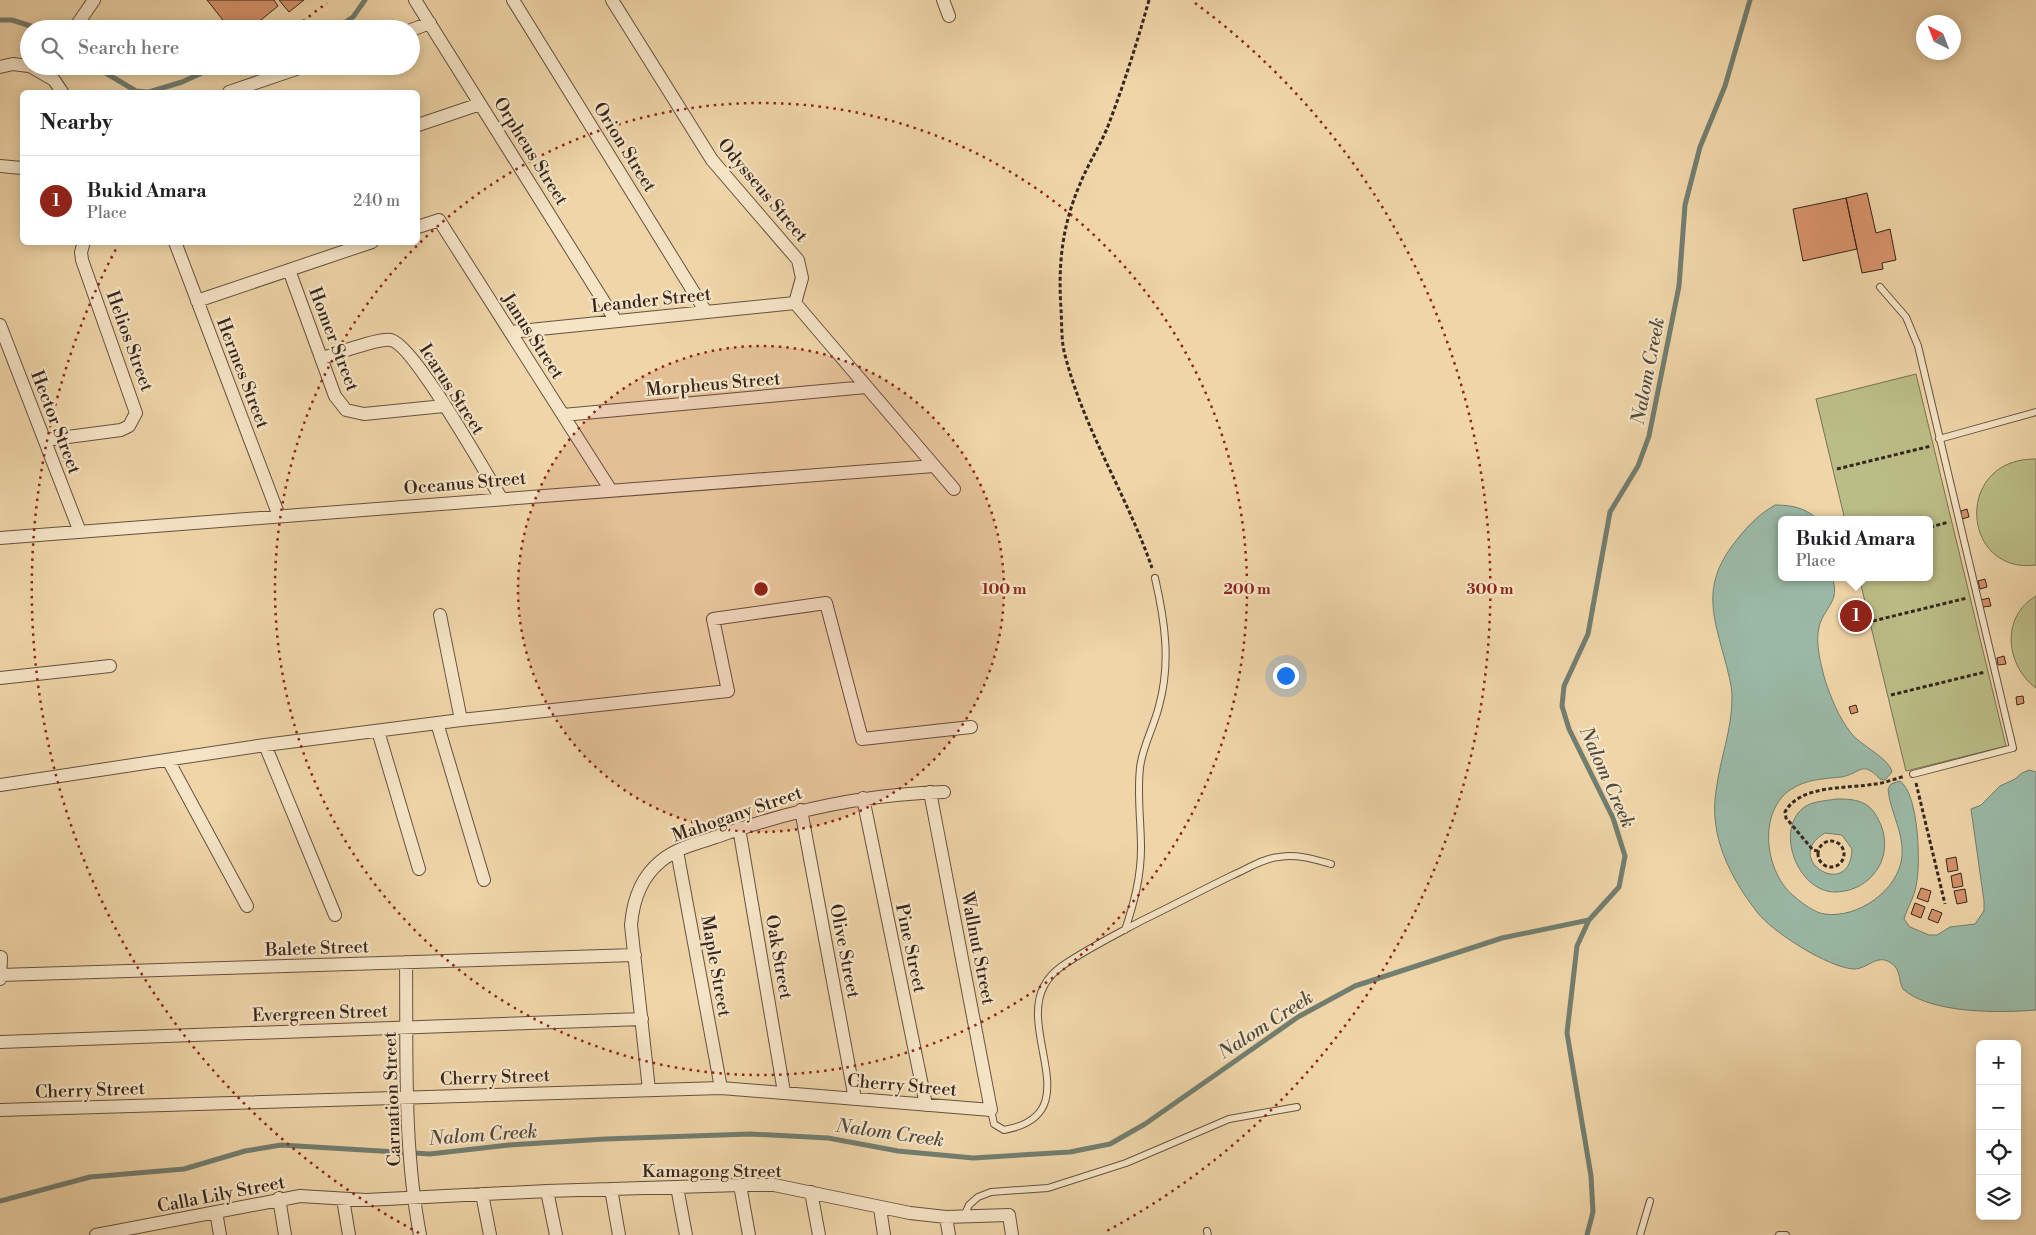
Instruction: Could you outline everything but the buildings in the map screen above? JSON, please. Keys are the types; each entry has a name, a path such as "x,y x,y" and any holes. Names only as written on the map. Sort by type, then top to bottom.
{"street":[{"path":"80,20 94,0"},
{"name":"Orpheus Street","path":"415,0 616,322"},
{"name":"Orion Street","path":"513,0 706,312"},
{"name":"Odysseus Street","path":"612,0 712,160 798,260 802,278 795,303"},
{"path":"942,0 949,16"},
{"path":"420,27 430,24"},
{"path":"0,67 13,64 20,65"},
{"path":"51,75 61,90"},
{"path":"235,90 279,75"},
{"path":"420,124 480,104"},
{"path":"0,166 20,168"},
{"name":"Janus Street","path":"420,226 439,220 610,490"},
{"name":"Helios Street","path":"44,440 121,430 129,426 136,413 82,260 81,252 83,245"},
{"name":"Hermes Street","path":"176,245 278,516"},
{"path":"197,301 363,245"},
{"name":"Homer Street","path":"289,270 335,396 346,410 364,414 444,406"},
{"path":"795,303 954,489"},
{"name":"Leander Street","path":"510,332 795,303"},
{"name":"Hector Street","path":"0,325 80,532"},
{"name":"Icarus Street","path":"322,358 384,340 399,343 418,364 501,498"},
{"name":"Morpheus Street","path":"563,416 866,387"},
{"name":"Oceanus Street","path":"0,538 934,466"},
{"path":"0,785 265,745 461,720 728,691 713,619 826,603 862,739 972,727"},
{"path":"440,614 461,720"},
{"path":"0,678 110,666"},
{"path":"437,723 484,880"},
{"path":"378,731 419,869"},
{"path":"265,745 335,915"},
{"path":"168,760 247,906"},
{"name":"Wallnut Street","path":"930,792 990,1110"},
{"name":"Mahogany Street","path":"650,1090 631,925 632,908 638,891 648,874 661,861 677,851 739,828 800,810 863,798 944,792"},
{"name":"Pine Street","path":"863,798 926,1106"},
{"name":"Olive Street","path":"800,810 855,1099"},
{"name":"Oak Street","path":"739,828 784,1092"},
{"name":"Maple Street","path":"677,851 721,1088"},
{"name":"Balete Street","path":"0,977 635,955"},
{"path":"0,977 1,956"},
{"name":"Carnation Street","path":"406,962 410,1164 413,1198 420,1235"},
{"name":"Evergreen Street","path":"0,1042 642,1019"},
{"name":"Cherry Street","path":"0,1110 721,1088 990,1110"},
{"path":"740,1185 748,1235"},
{"name":"Kamagong Street","path":"413,1198 547,1191 740,1185 774,1186 811,1192 880,1208 946,1217 1009,1215 1012,1235"},
{"path":"677,1187 686,1235"},
{"path":"611,1189 619,1235"},
{"path":"547,1191 556,1235"},
{"path":"811,1192 819,1235"},
{"path":"482,1194 490,1235"},
{"name":"Calla Lily Street","path":"96,1235 152,1230 216,1212 279,1198 300,1196 343,1199 413,1198"},
{"path":"279,1198 285,1235"},
{"path":"343,1199 349,1235"},
{"path":"880,1208 884,1235"},
{"path":"216,1212 220,1235"},
{"path":"946,1217 949,1235"}],"lane":[{"path":"1880,287 1897,304 1913,331 2012,748 1914,774"},
{"path":"1939,441 2036,412"},
{"path":"1125,930 1134,903 1138,882 1141,849 1138,796 1140,766 1160,705 1166,658 1165,620 1156,578"},
{"path":"990,1110 994,1124 1004,1130 1025,1124 1044,1105 1048,1078 1039,1032 1038,1004 1043,987 1060,967 1125,930 1212,885 1277,857 1302,856 1331,864"},
{"path":"964,1216 969,1205 978,1197 991,1192 1048,1188 1126,1163 1229,1119 1297,1107"},
{"path":"1640,1235 1650,1201"},
{"path":"1779,1235 1786,1235"}],"path":[{"path":"1149,0 1130,66 1069,213 1061,246 1059,286 1064,353 1084,414 1105,463 1139,529 1156,578"},
{"path":"1837,469 1939,441"},
{"path":"1933,526 1958,520"},
{"path":"1873,621 1976,596"},
{"path":"1891,695 1994,670"},
{"path":"1816,850 1823,842 1834,840 1842,846 1844,856 1839,865 1828,867 1820,861 1816,850 1786,818 1785,812 1787,808 1803,796 1816,792 1884,783 1914,774 1945,904"}],"green space":[{"path":"1916,374 2006,746 1906,771 1860,581 1933,581 1933,516 1844,516 1816,399"},
{"path":"2036,459 2036,565 2011,563 1993,553 1981,536 1977,515 1980,495 1990,477 2009,464"},
{"path":"2036,596 2036,688 2026,679 2018,667 2013,655 2011,642 2012,629 2017,616 2024,605"}],"shaded area":[{"path":"1775,505 1799,508 1813,516 1778,516 1778,581 1833,581 1833,599 1821,620 1818,633 1819,654 1825,680 1836,708 1851,733 1886,762 1892,772 1885,780 1880,779 1869,770 1861,769 1841,777 1808,782 1790,790 1780,800 1773,813 1769,828 1769,844 1777,874 1785,887 1795,897 1809,907 1824,914 1850,912 1875,900 1893,880 1902,856 1901,839 1888,789 1891,784 1900,781 1906,788 1911,800 1915,815 1918,847 1918,876 1914,895 1904,919 1910,927 1929,935 1937,935 1950,927 1975,924 1984,911 1984,901 1971,809 1981,805 2000,786 2015,779 2022,773 2029,770 2036,772 2036,1010 2005,1012 1967,1010 1930,1003 1915,997 1903,989 1898,971 1894,965 1886,960 1854,969 1830,962 1802,948 1764,920 1738,885 1724,855 1716,824 1716,791 1730,722 1732,694 1714,618 1713,590 1722,561 1751,523"},
{"path":"1836,799 1862,802 1873,811 1881,825 1884,849 1882,860 1869,879 1860,886 1836,892 1822,889 1810,882 1801,871 1794,857 1791,843 1791,828 1796,816 1809,804","holes":["1825,833 1842,835 1852,849 1849,865 1841,873 1831,874 1821,871 1814,863 1810,854 1813,843"]}],"waterway":[{"path":"348,20 353,17 365,0"},
{"name":"Nalom Creek","path":"0,1201 90,1177 184,1169 245,1151 281,1145 430,1154 509,1145 605,1139 750,1134 828,1138 898,1151 973,1158 1070,1152 1110,1144 1145,1124 1298,1017 1355,986 1502,938 1589,920 1619,887 1625,856 1613,818 1569,729 1562,706 1564,686 1588,634 1610,512 1638,466 1649,436 1679,286 1685,205 1700,147 1725,86 1750,0"},
{"path":"0,20 12,20 20,23"},
{"path":"109,75 134,90"},
{"path":"156,90 197,75"},
{"path":"1587,1235 1593,1212 1591,1176 1567,1033 1577,946 1589,920"}],"place":[{"name":"Bukid Amara","path":"1856,616"}]}
